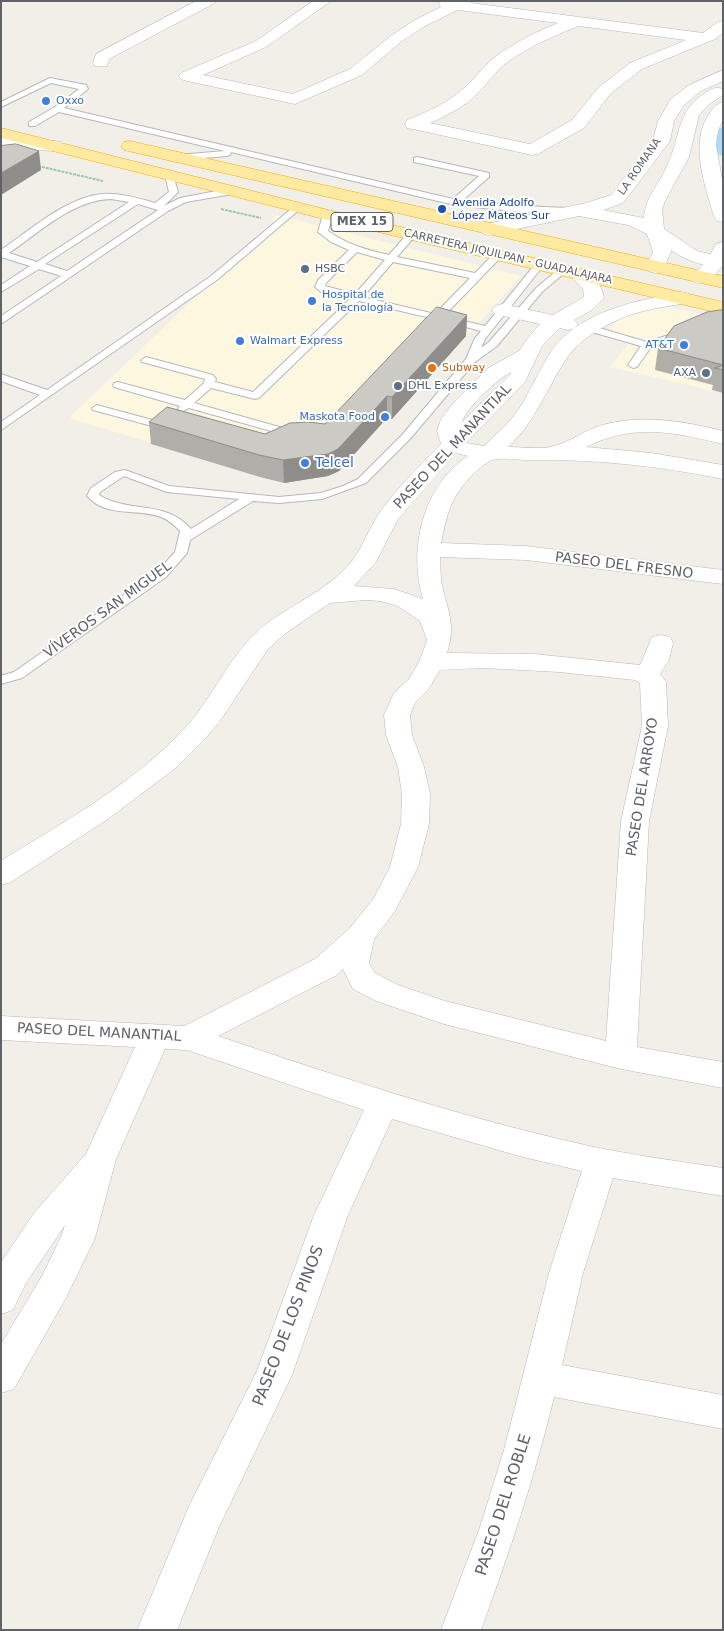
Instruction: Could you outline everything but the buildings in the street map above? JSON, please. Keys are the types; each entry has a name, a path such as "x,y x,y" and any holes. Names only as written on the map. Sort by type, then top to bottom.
{"highway":[{"path":"1,117 69,132"},
{"name":"CARRETERA JIQUILPAN - GUADALAJARA","path":"3,140 55,146 328,215 723,308"},
{"name":"CARRETERA JIQUILPAN - GUADALAJARA","path":"116,143 723,282"}],"street":[{"path":"101,63 102,57 208,1"},
{"path":"187,76 261,44 295,18 324,1"},
{"path":"430,2 460,3 576,22 704,38"},
{"path":"170,76 187,76 296,102 356,72 396,38 420,23 460,3"},
{"path":"576,22 539,37 513,52 491,68 464,96 441,112 413,124 532,150 578,124 605,90 630,70 704,38 723,25"},
{"name":"LA ROMANA","path":"488,229 603,206 617,199 661,141 666,121 678,102 695,88 723,75"},
{"name":"LA ROMANA","path":"617,199 630,207 652,210 662,188 680,158 690,116 700,104 723,89"},
{"path":"723,106 712,119 708,149 723,217"},
{"path":"652,210 655,231 662,252 655,267"},
{"name":"LA ROMANA","path":"574,211 633,220 655,231 691,255 719,254"},
{"path":"701,278 719,254"},
{"name":"PASEO DEL MANANTIAL","path":"1,875 124,795 157,769 189,740 212,714 245,662 264,638 288,618 345,583 364,562 388,517 423,475 518,378 524,368 527,355 536,341 555,322 582,309 594,298 593,288 571,272"},
{"name":"PASEO DEL MANANTIAL","path":"1,1028 156,1038 188,1038 326,967 360,936 385,904 404,867 415,824 416,794 411,768 399,735 397,715 403,699 419,684 436,651 438,610 430,584 428,550 438,508 451,484 471,464 488,454 510,434 524,417 566,345 589,328 607,318 641,305 682,298"},
{"path":"511,312 589,328"},
{"path":"556,453 607,430 636,425 667,425 723,438"},
{"path":"452,446 488,454 556,453 612,455 662,461 723,472"},
{"name":"PASEO DEL FRESNO","path":"428,550 526,553 723,576"},
{"path":"320,598 351,592 376,594 416,605 430,617 436,651 636,672 647,675 656,660 661,643"},
{"name":"PASEO DEL ARROYO","path":"621,1057 635,821 655,726 653,682 647,675"},
{"path":"360,936 354,963 364,981 388,993 444,1012 621,1057 723,1075"},
{"path":"1,1377 54,1287 78,1238 100,1159 118,1116 156,1038"},
{"path":"188,1038 312,1081 538,1148 671,1176 723,1182"},
{"name":"PASEO DE LOS PINOS","path":"157,1630 204,1517 274,1375 330,1215 383,1103"},
{"path":"1,1299 14,1272 46,1223 100,1159"},
{"name":"PASEO DEL ROBLE","path":"461,1630 504,1510 523,1450 566,1273 602,1162"},
{"path":"541,1378 723,1412"}],"lane":[{"path":"1,105 50,80 83,87 84,89 58,109 32,124"},
{"path":"58,109 455,202 521,209 574,211"},
{"path":"181,157 238,152"},
{"path":"417,160 486,175 455,202"},
{"path":"280,162 281,180"},
{"path":"1,321 160,208 174,192 168,175"},
{"path":"2,254 78,204 94,198 114,197 160,208 184,200 232,191"},
{"path":"1,289 135,202"},
{"path":"1,427 214,278 297,207"},
{"path":"328,215 324,232 328,237 355,249 476,276"},
{"path":"209,384 255,396 357,298 416,235"},
{"path":"355,249 321,282 320,287 324,290 487,329"},
{"path":"2,254 68,275"},
{"path":"425,330 498,254"},
{"path":"186,538 186,530 174,517 155,511 112,505 93,496 94,491 119,474 125,473 167,489 279,500 308,498 336,492 362,481 406,437 471,360 493,344 540,264"},
{"path":"471,360 480,338 487,329 540,290 571,272"},
{"path":"589,328 647,344 693,329"},
{"path":"633,365 647,344"},
{"path":"97,408 166,424 209,384 211,379 146,360"},
{"path":"1,378 48,394"},
{"path":"1,389 12,382"},
{"path":"118,385 301,436"},
{"path":"186,538 251,497"},
{"name":"VÍVEROS SAN MIGUEL","path":"1,680 18,674 162,574 181,554 186,538"}],"path":[{"path":"38,166 103,181"}],"shaded area":[{"path":"276,215 521,276 392,419 387,418 339,471 328,476 284,483 69,418 271,225"},
{"path":"652,307 667,307 723,318 723,393 610,367 629,343 603,336 620,319 639,310"}],"waterway":[{"path":"723,135 723,148"}],"place":[{"name":"Oxxo","path":"46,101"},
{"name":"Avenida Adolfo López Mateos Sur","path":"442,209"},
{"name":"HSBC","path":"305,269"},
{"name":"Hospital de la Tecnología","path":"312,301"},
{"name":"Walmart Express","path":"240,341"},
{"name":"AT&T","path":"684,345"},
{"name":"Subway","path":"432,368"},
{"name":"AXA","path":"706,373"},
{"name":"DHL Express","path":"398,386"},
{"name":"Maskota Food","path":"385,417"},
{"name":"Telcel","path":"305,463"}]}
